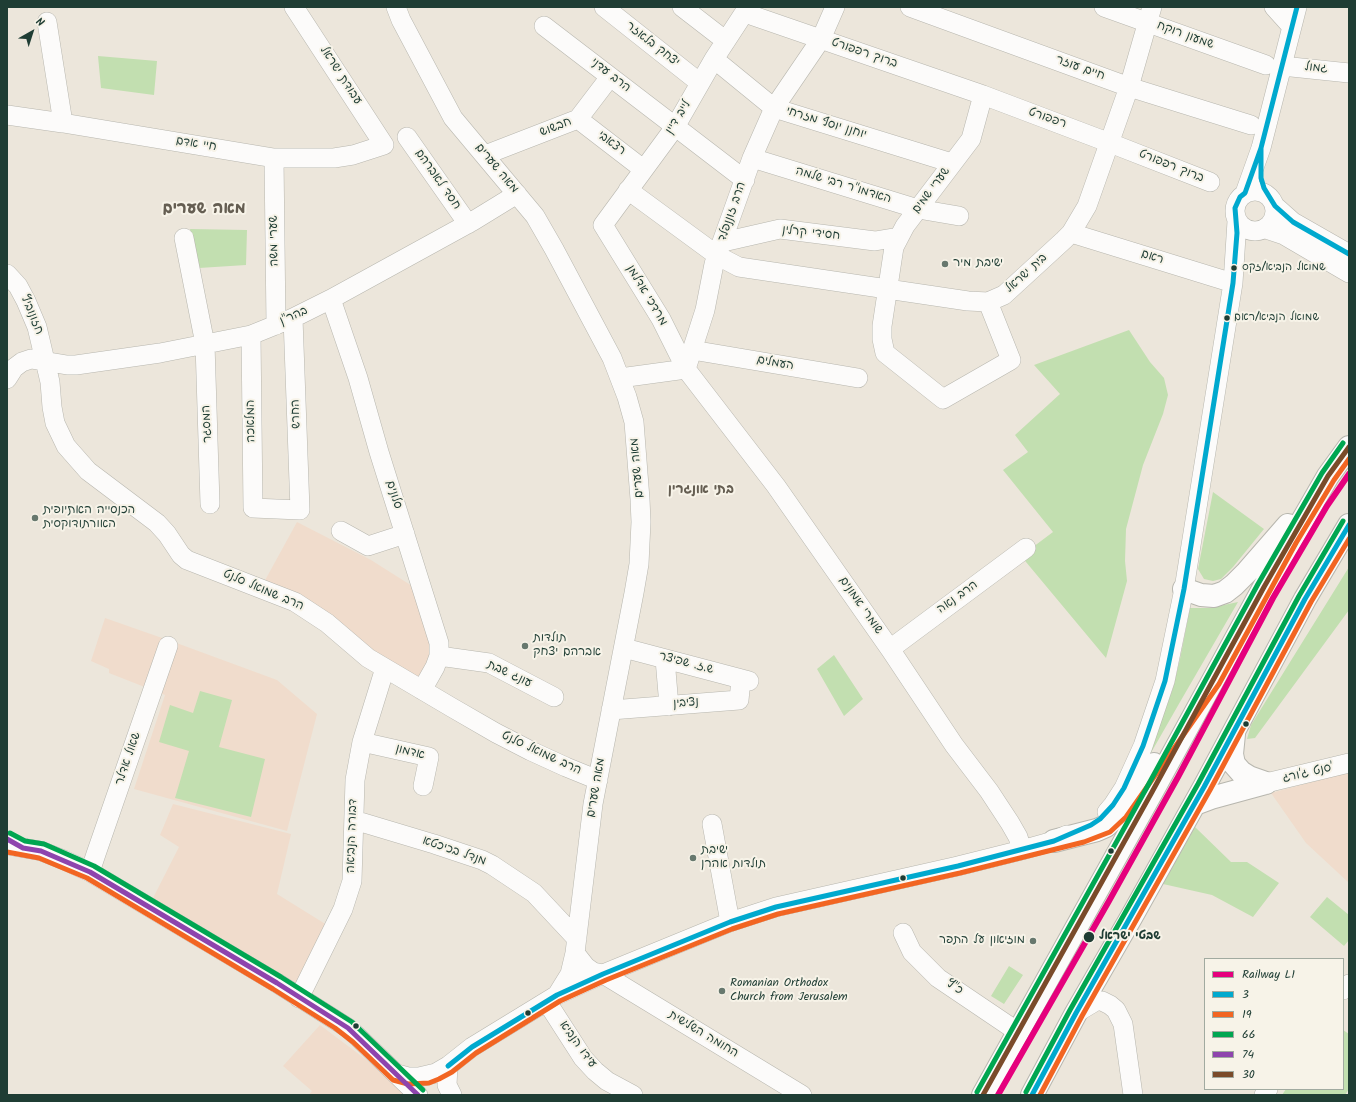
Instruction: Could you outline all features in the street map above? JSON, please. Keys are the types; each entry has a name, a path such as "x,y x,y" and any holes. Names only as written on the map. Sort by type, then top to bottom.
{"highway":[{"path":"1184,588 1201,595 1214,596 1225,592 1234,586 1328,476 1349,447"},
{"path":"983,1095 1279,560 1328,476"},
{"path":"1032,1095 1076,1013 1195,804 1305,599 1349,525"},
{"path":"1054,841 1097,830 1106,826 1120,813 1213,680"},
{"path":"1235,730 1232,754 1234,764 1241,772 1266,784"},
{"path":"1195,804 1211,798 1266,784"}],"street":[{"name":"עבודת ישראל","path":"294,7 384,145"},
{"name":"מאה שערים","path":"396,7 401,20 453,118 535,216 554,249 612,358 628,397 634,422 641,522 638,572 593,804 576,946 567,982 552,999"},
{"name":"יצחק בלאזר","path":"604,7 700,83"},
{"path":"682,7 726,41"},
{"name":"הרב זוננפלד","path":"686,369 705,310 714,264 752,158 774,108 821,39 835,7"},
{"name":"חיים עוזר","path":"910,7 1129,87 1251,126"},
{"name":"שמעון רוקח","path":"1104,7 1150,15 1274,66"},
{"path":"1274,7 1292,27"},
{"path":"1233,282 1250,244 1263,230 1271,225 1276,213 1261,178 1261,148 1274,66 1292,27 1297,7"},
{"name":"לייב דיין","path":"603,224 675,126 714,59 746,10"},
{"name":"ברוך רפפורט","path":"746,10 821,39 984,96"},
{"name":"בית ישראל","path":"720,249 738,267 968,301 988,302 1004,295 1071,233 1087,206 1129,87 1150,15"},
{"path":"47,22 63,123"},
{"name":"הרב עדני","path":"544,26 745,180"},
{"name":"יוחנן יוסף מזרחי","path":"714,59 774,108 952,163"},
{"name":"גמול","path":"1274,66 1349,73"},
{"name":"חבשוש","path":"485,155 578,119 610,76"},
{"name":"רפפורט","path":"984,96 1110,143"},
{"name":"שערי שמים","path":"984,96 971,139 905,226 894,247 882,326 882,339 885,353 894,362 942,399 1011,360 988,302"},
{"name":"חיי אדם","path":"7,115 274,158 334,158 353,155 384,145"},
{"name":"רצאבי","path":"578,119 643,169"},
{"name":"חסד לאברהם","path":"407,137 468,224"},
{"name":"ברוך רפפורט","path":"1110,143 1210,182"},
{"path":"1245,193 1261,148"},
{"name":"שערי משה","path":"274,158 276,325"},
{"name":"האדמו\"ר רבי שלמה","path":"752,158 918,209 959,216"},
{"path":"628,190 720,249"},
{"path":"1349,254 1293,222 1260,191 1245,193 1237,202 1235,214 1237,220 1241,226 1247,230 1253,232 1263,230 1284,235 1349,272"},
{"name":"בהר\"ן","path":"7,379 14,368 22,362 31,359 76,365 160,353 251,335 293,318 331,299 468,224 517,194"},
{"path":"397,1074 408,1076 427,1076 436,1073 448,1066 472,1047 552,999 603,974 730,922 776,907 958,866 1054,841 1091,825 1113,805 1124,788 1143,746 1164,681 1184,588 1233,282 1237,220"},
{"name":"מרדכי אדלמן","path":"603,224 661,319 686,369"},
{"name":"חסידי קרלין","path":"720,249 780,229 874,241 899,237"},
{"name":"ראם","path":"1071,233 1233,282"},
{"name":"המסגר","path":"184,238 205,344 210,504"},
{"name":"חזונוביץ","path":"7,274 18,286 26,300 37,327 46,361"},
{"name":"סלונים","path":"331,299 358,378 379,452 439,643 439,656 435,667 422,690"},
{"name":"החרש","path":"253,508 300,510 293,318"},
{"name":"המלאכה","path":"251,335 253,508"},
{"name":"העמלים","path":"692,350 858,378"},
{"name":"הרב שמואל סלנט","path":"46,361 50,382 52,407 58,430 66,446 88,471 157,523 168,534 181,555 187,560 295,602 327,622 368,658 422,690 496,733 561,765 598,780"},
{"path":"620,378 686,369"},
{"name":"שומרי אמונים","path":"686,369 776,486 890,649 954,745 989,791 1010,822 1018,837 1022,850"},
{"path":"341,531 368,546 405,534"},
{"name":"הרב נאה","path":"890,649 1026,548"},
{"name":"שאול אדלר","path":"90,872 168,646"},
{"name":"ש.ז. שפיצר","path":"624,648 745,680"},
{"name":"עונג שבת","path":"439,656 489,663 554,697"},
{"path":"665,658 668,706"},
{"name":"דבורה הנביאה","path":"300,998 343,909 352,881 355,780 362,742 385,668"},
{"name":"נציבין","path":"611,710 738,700 745,680"},
{"name":"אדמון","path":"362,742 429,757 422,786"},
{"name":"סנט ג'ורג'","path":"1266,784 1349,763"},
{"name":"מנדל בכיכטא","path":"354,820 434,844 482,860 492,865 534,893 576,946"},
{"path":"712,824 730,922"},
{"path":"11,845 41,851 90,872 272,979 348,1028 417,1095"},
{"name":"כ\"ץ","path":"903,933 912,952 938,978 1018,1032"},
{"path":"576,946 586,967 593,972 603,974"},
{"name":"החומה השלישית","path":"603,974 802,1095"},
{"path":"300,998 417,1095"},
{"name":"עידו הנביא","path":"552,999 583,1058 607,1081 633,1095"},
{"path":"1076,1013 1096,1001 1102,1001 1116,1010 1123,1024 1133,1095"},
{"path":"448,1066 447,1085 452,1095"}],"shaded area":[{"path":"297,522 371,560 420,591 434,653 420,681 263,584"},
{"path":"105,618 277,680 317,714 287,831 134,789 165,695 109,673 109,669 91,661"},
{"path":"1349,772 1349,883 1306,843 1271,793"},
{"path":"173,804 291,834 277,894 327,925 297,984 152,900 179,847 160,835"},
{"path":"320,1025 406,1091 400,1095 309,1095 312,1091 283,1066"}],"green space":[{"path":"98,56 157,61 154,95 101,88"},
{"path":"190,229 247,230 246,265 199,268"},
{"path":"1129,330 1150,362 1164,378 1168,395 1163,414 1143,465 1126,529 1125,561 1127,581 1106,658 1021,556 1053,532 1003,470 1028,452 1015,435 1060,394 1034,365"},
{"path":"1213,492 1264,529 1233,567 1221,579 1213,581 1204,579 1198,569"},
{"path":"1349,567 1349,610 1255,738 1247,739 1251,725"},
{"path":"1238,602 1148,758 1173,688 1190,608 1210,608"},
{"path":"834,655 863,699 844,716 817,669"},
{"path":"200,691 232,700 219,747 265,759 251,817 175,798 189,751 159,742 170,705 193,713"},
{"path":"1195,827 1231,862 1247,862 1279,883 1253,917 1212,895 1163,884"},
{"path":"1327,897 1349,915 1349,940 1344,946 1310,917"},
{"path":"1009,966 1023,975 1004,1004 991,996"},
{"path":"1344,1031 1349,1034 1349,1089 1345,1095 1282,1095 1285,1090 1344,1090"}],"rail line":[{"name":"L1","path":"998,1095 1178,777 1273,598 1327,506 1349,474"}],"transit line":[{"name":"3","path":"1245,193 1261,148 1297,7"},
{"name":"3","path":"1261,148 1261,178 1264,188 1275,206 1293,222 1349,254"},
{"name":"3","path":"448,1066 472,1047 557,995 603,974 730,922 776,907 958,866 1054,841 1091,825 1100,819 1113,805 1124,788 1143,746 1165,681 1184,589 1233,283 1237,233 1235,208 1240,197 1245,193"},
{"name":"66","path":"977,1092 1146,789 1258,584 1322,473 1343,443"},
{"name":"30","path":"983,1095 1152,792 1264,587 1328,476 1349,447"},
{"name":"19","path":"7,852 39,858 87,878 273,989 335,1028 353,1042 393,1080 408,1084 429,1083 452,1072 476,1053 560,1001 606,980 732,929 778,914 960,873 1084,842 1110,832 1126,817 1219,684 1296,543 1334,480 1349,459"},
{"name":"66","path":"1026,1092 1070,1010 1198,784 1299,596 1343,521"},
{"name":"3","path":"1032,1095 1076,1013 1204,787 1305,599 1349,525"},
{"name":"19","path":"1040,1095 1082,1016 1210,790 1311,602 1349,539"},
{"name":"66","path":"10,833 25,841 44,844 94,866 281,977 352,1022 423,1090"},
{"name":"74","path":"7,839 23,848 41,851 90,872 277,983 348,1028 418,1095"}],"place":[{"name":"ישיבת מיר","path":"945,264"},
{"name":"שמואל הנביא/זקס","path":"1234,268"},
{"name":"שמואל הנביא/ראם","path":"1227,318"},
{"name":"הכנסייה האתיופית האורתודוקסית","path":"35,518"},
{"name":"תולדות אברהם יצחק","path":"525,646"},
{"name":"ישיבת תולדות אהרן","path":"693,858"},
{"name":"שבטי ישראל","path":"1089,937"},
{"name":"מוזיאון על התפר","path":"1033,941"},
{"name":"Romanian Orthodox Church from Jerusalem","path":"722,991"}],"district":[{"name":"מאה שערים","path":"204,210"},
{"name":"בתי אונגרין","path":"701,491"}]}
